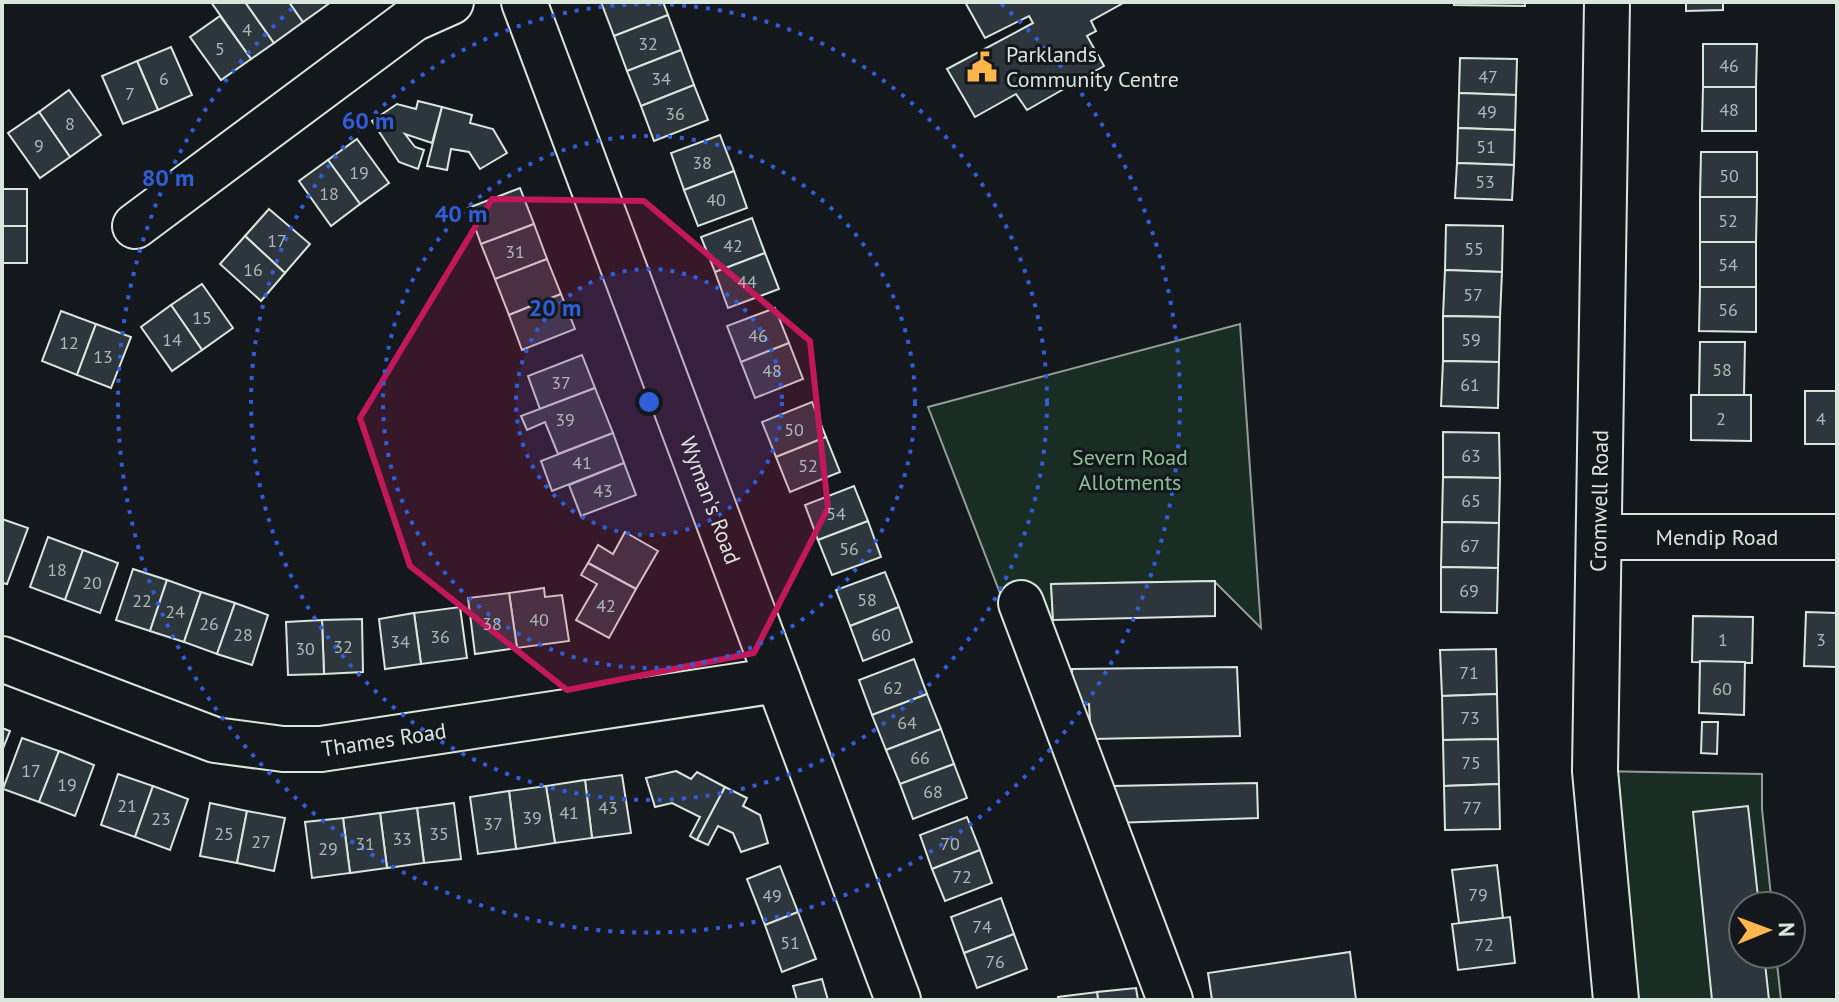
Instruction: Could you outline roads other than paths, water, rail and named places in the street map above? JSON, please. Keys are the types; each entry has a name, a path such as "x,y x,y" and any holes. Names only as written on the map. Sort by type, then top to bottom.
{"street":[{"path":"135,226 413,19 451,2"},
{"name":"Wyman's Road","path":"524,2 898,1000"},
{"name":"Cromwell Road","path":"1607,2 1595,771 1616,1000"},
{"name":"Mendip Road","path":"1599,537 1837,537"},
{"path":"1021,603 1170,1000"},
{"name":"Thames Road","path":"2,659 215,740 283,749 321,749 778,680"}],"place":[{"name":"Parklands Community Centre","path":"982,67"}],"park label":[{"name":"Severn Road Allotments","path":"1130,470"}]}
